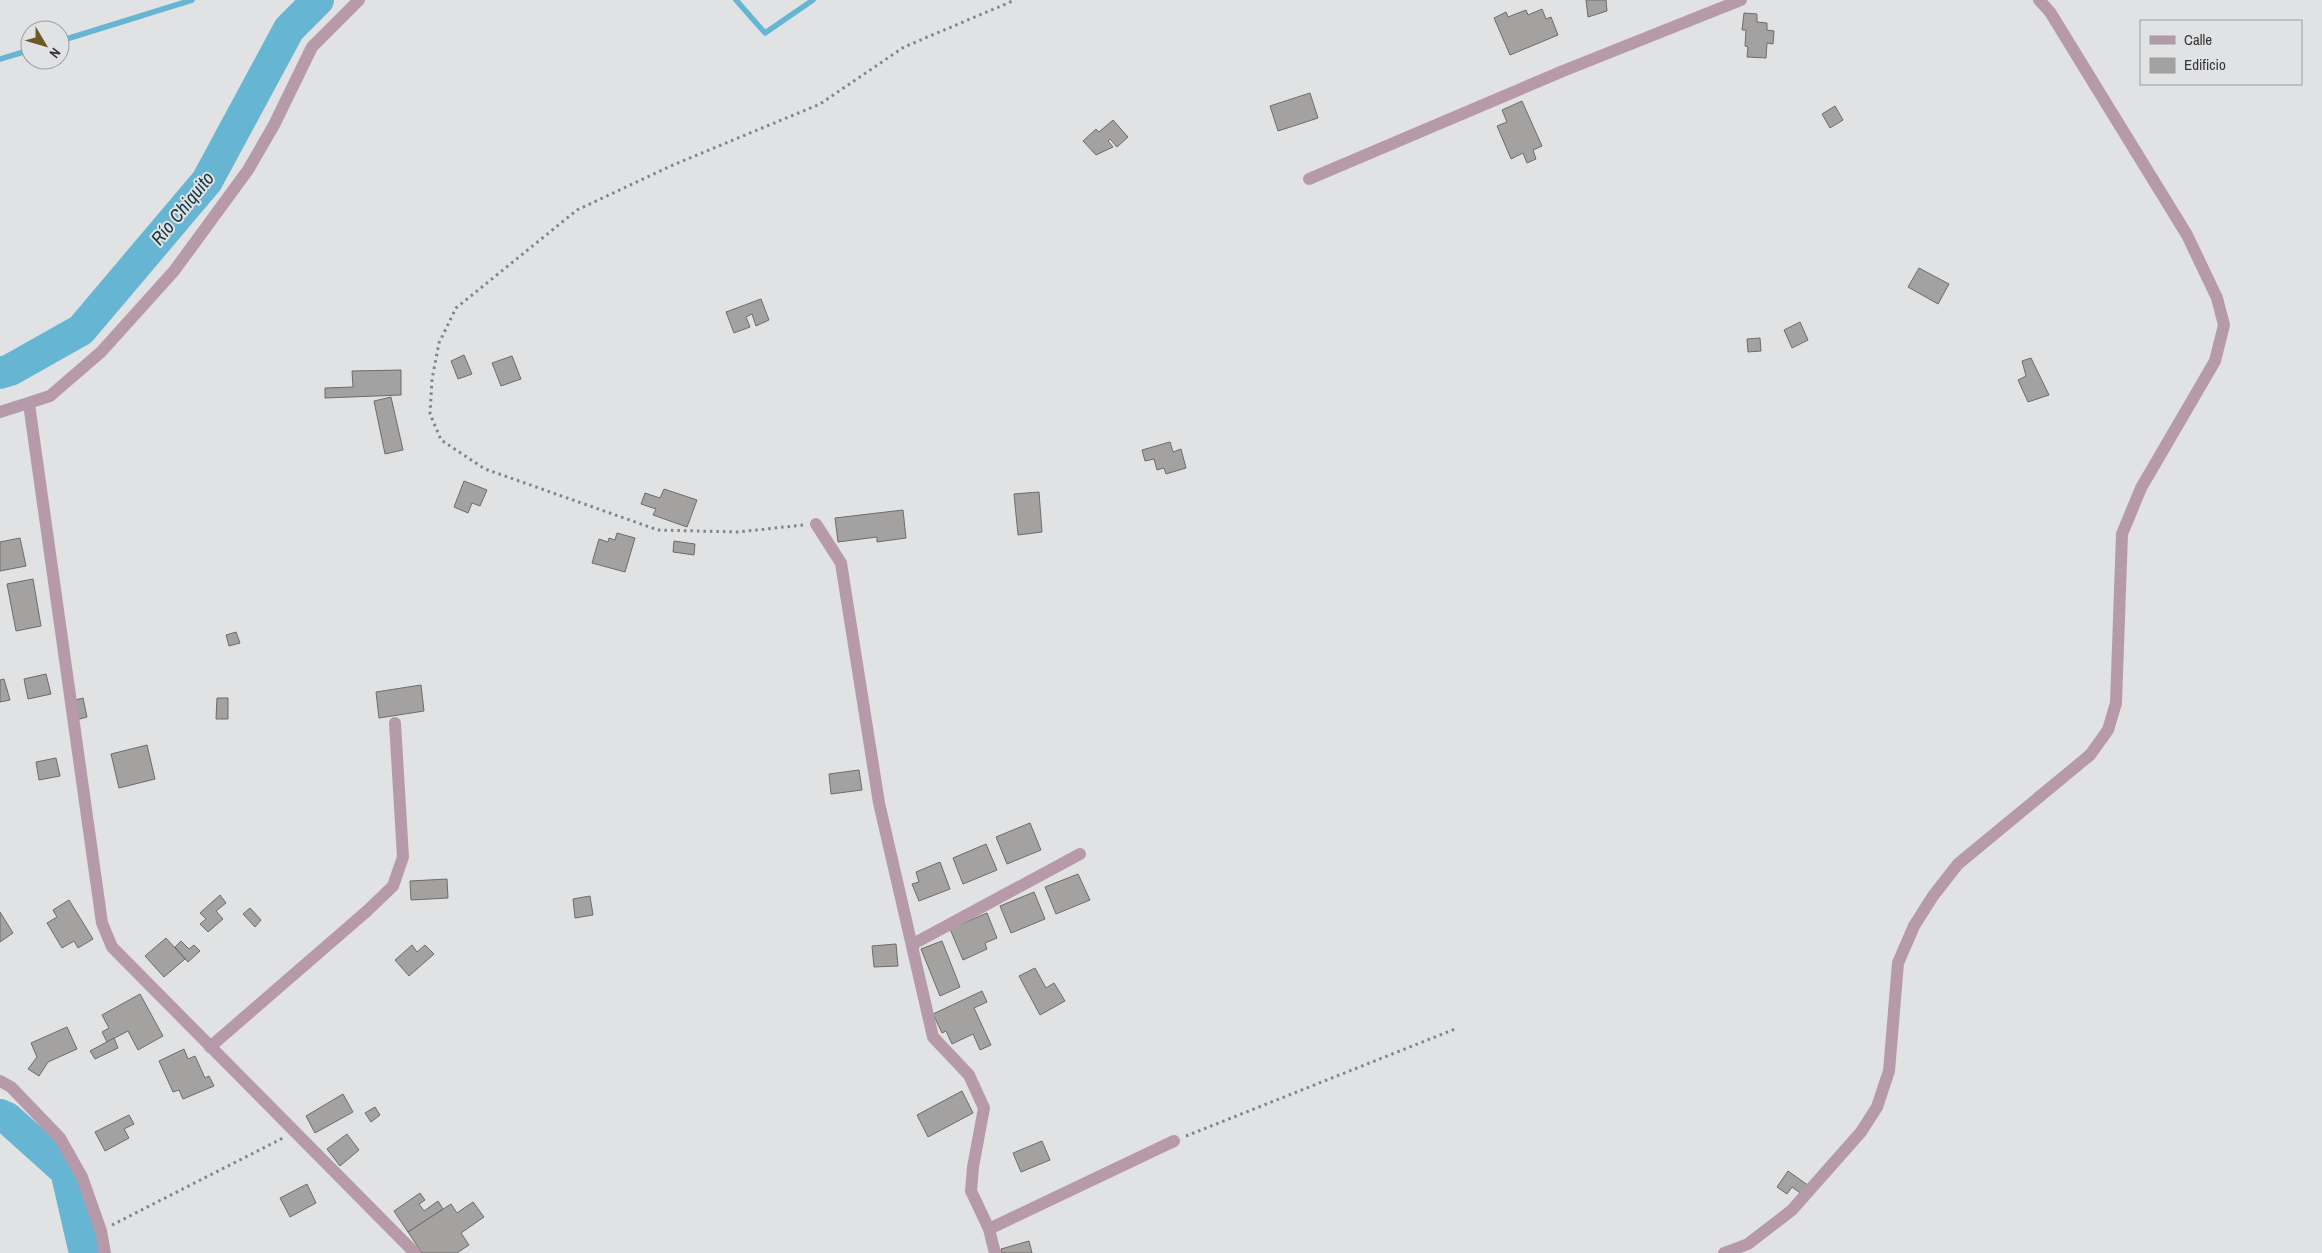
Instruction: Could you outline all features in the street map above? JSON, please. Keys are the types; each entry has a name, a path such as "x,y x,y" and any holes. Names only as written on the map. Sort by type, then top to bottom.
{"street":[{"path":"0,412 50,396 101,352 174,271 248,170 274,126 312,47 359,0"},
{"path":"1309,179 1563,71 1741,0"},
{"path":"1724,1253 1748,1244 1792,1210 1861,1132 1877,1107 1889,1071 1898,963 1914,926 1933,896 1958,864 2090,754 2108,730 2116,703 2122,534 2141,488 2215,361 2222,334 2224,325 2217,298 2187,235 2050,12 2039,0"},
{"path":"29,404 102,922 112,947 415,1253"},
{"path":"816,524 842,563 879,803 933,1037 970,1075 984,1108 973,1168 972,1191 989,1229 995,1253"},
{"path":"210,1047 367,911 393,886 403,857 395,723"},
{"path":"913,944 1080,854"},
{"path":"0,1081 11,1087 60,1138 82,1177 101,1231 105,1253"},
{"path":"989,1229 1174,1141"}],"path":[{"path":"816,524 738,532 658,530 485,469 441,440 430,414 432,379 439,343 456,308 577,210 673,165 820,104 904,47 1015,0"},
{"path":"1174,1141 1455,1029"},
{"path":"101,1231 294,1132"}],"building":[{"path":"1586,0 1606,0 1607,11 1588,17"},
{"path":"1542,9 1546,19 1551,17 1558,35 1510,55 1494,18 1506,12 1508,17 1526,10 1528,15"},
{"path":"1744,13 1757,14 1757,22 1767,23 1767,30 1774,31 1773,44 1767,43 1766,58 1747,57 1748,47 1745,46 1746,30 1742,30"},
{"path":"1310,93 1318,118 1278,131 1270,106"},
{"path":"1522,101 1542,146 1533,150 1536,159 1527,163 1523,153 1511,159 1497,126 1507,122 1502,110"},
{"path":"1835,106 1843,120 1830,128 1822,114"},
{"path":"1113,120 1128,137 1117,147 1110,139 1108,141 1113,147 1096,155 1083,141 1096,129 1099,132"},
{"path":"1919,268 1949,284 1938,304 1908,287"},
{"path":"761,299 769,320 756,326 752,314 746,317 750,327 734,333 726,312"},
{"path":"1800,322 1808,340 1792,348 1784,330"},
{"path":"1760,338 1761,351 1748,352 1747,339"},
{"path":"464,355 472,374 458,379 451,361"},
{"path":"512,356 521,379 501,386 492,363"},
{"path":"2031,358 2049,395 2028,402 2018,380 2026,376 2022,361"},
{"path":"401,370 401,395 325,398 325,388 353,387 352,371"},
{"path":"391,397 403,450 385,454 374,401"},
{"path":"1170,442 1173,452 1181,449 1186,468 1166,474 1164,468 1157,470 1154,459 1145,461 1142,450"},
{"path":"464,481 487,490 480,506 472,503 468,513 454,507"},
{"path":"664,489 697,500 687,527 653,515 656,509 641,504 645,493 660,498"},
{"path":"1039,492 1042,532 1018,535 1014,494"},
{"path":"903,510 906,538 877,542 877,537 838,542 835,518"},
{"path":"617,533 635,538 625,572 592,563 599,539 608,542 609,538 615,540"},
{"path":"20,538 26,566 0,571 0,542"},
{"path":"674,541 695,544 694,555 673,552"},
{"path":"33,579 41,626 16,631 7,584"},
{"path":"236,632 240,643 229,646 226,635"},
{"path":"46,674 51,694 28,699 24,679"},
{"path":"4,679 10,700 0,702 0,680"},
{"path":"421,685 424,711 379,718 376,692"},
{"path":"83,698 87,717 76,720 72,701"},
{"path":"217,698 228,698 228,719 216,719"},
{"path":"147,745 155,779 119,788 111,754"},
{"path":"56,758 60,776 39,780 36,762"},
{"path":"859,770 862,790 831,794 829,774"},
{"path":"1030,823 1041,850 1007,864 996,837"},
{"path":"986,844 997,870 963,884 953,858"},
{"path":"940,862 950,889 919,901 912,884 919,882 916,872"},
{"path":"1078,874 1090,900 1056,914 1045,887"},
{"path":"447,879 448,898 411,900 410,881"},
{"path":"1034,892 1045,919 1011,933 1000,906"},
{"path":"220,895 226,903 216,911 223,919 208,932 200,924 206,919 200,913"},
{"path":"590,896 593,915 575,918 573,899"},
{"path":"69,900 93,939 78,948 74,941 62,948 47,923 57,917 53,910"},
{"path":"250,908 261,920 255,927 243,914"},
{"path":"0,912 13,933 0,942"},
{"path":"987,913 997,938 985,943 987,949 963,960 950,929"},
{"path":"166,938 185,959 164,977 145,956"},
{"path":"181,941 189,949 194,945 200,951 188,962 175,947"},
{"path":"942,941 960,987 940,996 921,949"},
{"path":"896,944 898,966 874,967 872,946"},
{"path":"412,945 417,952 425,945 434,954 409,976 395,960"},
{"path":"1035,968 1046,988 1054,983 1065,1001 1040,1015 1019,976"},
{"path":"982,991 987,1002 974,1008 991,1045 980,1050 973,1034 952,1044 946,1031 942,1033 933,1014"},
{"path":"140,994 163,1036 138,1050 128,1031 107,1042 102,1032 109,1028 102,1015"},
{"path":"67,1027 77,1049 48,1062 39,1076 28,1069 37,1057 31,1043"},
{"path":"114,1038 118,1048 95,1059 90,1051"},
{"path":"184,1049 188,1059 195,1056 205,1078 209,1076 214,1086 183,1099 179,1090 173,1092 159,1061"},
{"path":"962,1091 973,1113 928,1137 917,1115"},
{"path":"343,1094 353,1112 315,1133 306,1116"},
{"path":"375,1107 380,1115 371,1122 365,1113"},
{"path":"129,1115 134,1124 124,1129 129,1138 105,1151 95,1132"},
{"path":"347,1134 359,1150 340,1166 327,1149"},
{"path":"1042,1141 1050,1160 1021,1172 1013,1153"},
{"path":"1788,1171 1809,1186 1803,1195 1792,1187 1787,1194 1777,1187"},
{"path":"307,1184 316,1203 290,1217 280,1198"},
{"path":"420,1193 425,1200 419,1204 424,1211 438,1201 443,1209 408,1232 394,1211"},
{"path":"473,1202 484,1217 461,1233 469,1245 457,1253 422,1253 408,1232 451,1204 457,1213"},
{"path":"1029,1241 1032,1253 1002,1253 1001,1249"}],"waterway":[{"path":"70,38 192,0"},
{"path":"302,0 320,2"},
{"name":"Río Chiquito","path":"0,373 10,370 81,330 207,181 289,29 318,0"},
{"path":"736,0 765,33 813,0"},
{"path":"0,59 20,53"},
{"name":"Río Chiquito","path":"0,1115 7,1118 66,1171 85,1253"}]}
